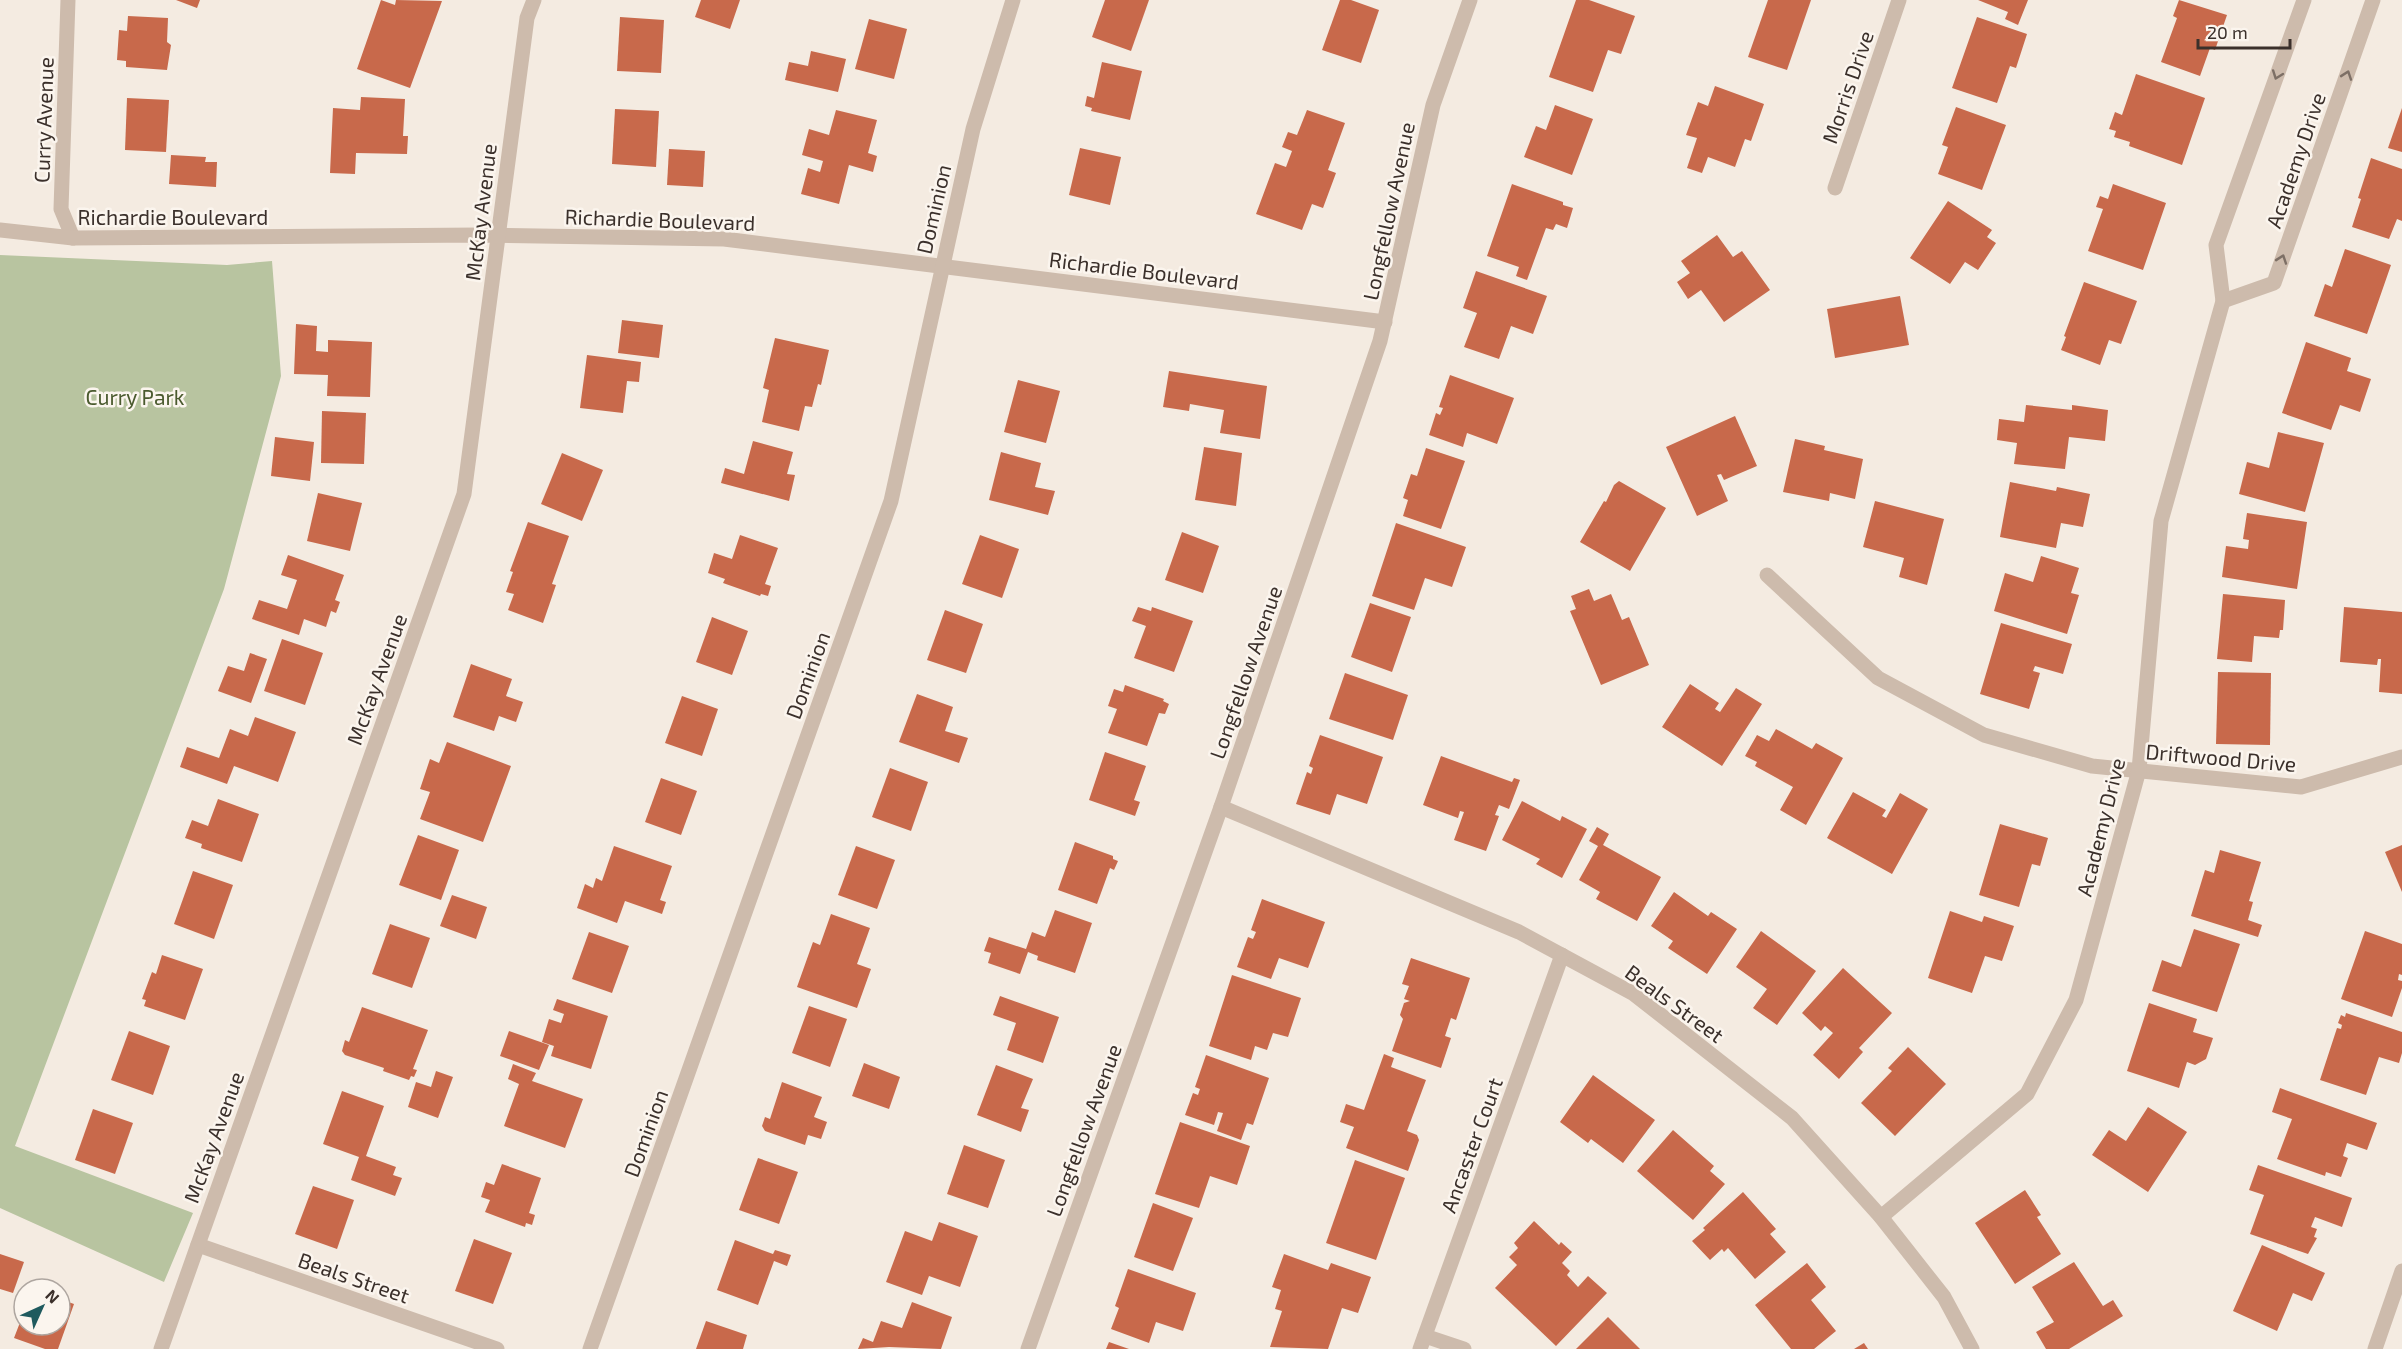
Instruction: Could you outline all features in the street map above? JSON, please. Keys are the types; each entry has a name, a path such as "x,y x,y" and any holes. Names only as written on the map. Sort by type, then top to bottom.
{"street":[{"name":"Curry Avenue","path":"68,0 61,209 73,238"},
{"name":"McKay Avenue","path":"160,1349 464,494 527,18 534,0"},
{"name":"Dominion","path":"590,1349 891,501 973,129 1013,0"},
{"name":"Longfellow Avenue","path":"1028,1349 1221,807 1385,322 1433,105 1470,0"},
{"name":"Morris Drive","path":"1835,188 1899,0"},
{"name":"Academy Drive","path":"1881,1217 2027,1094 2076,1000 2139,770 2161,521 2223,302 2216,245 2304,0"},
{"name":"Academy Drive","path":"2223,302 2274,283 2373,0"},
{"name":"Richardie Boulevard","path":"0,230 73,238 497,236 724,239 1385,322"},
{"name":"Driftwood Drive","path":"1767,575 1878,678 1984,735 2092,766 2301,787 2402,757"},
{"name":"Beals Street","path":"1221,807 1519,932 1634,994 1792,1118 1881,1217 1944,1298 1972,1349"},
{"name":"Ancaster Court","path":"1423,1342 1562,955"},
{"name":"Beals Street","path":"198,1245 497,1349"},
{"path":"2375,1349 2402,1271"},
{"path":"1423,1342 1464,1349"}],"green space":[{"name":"Curry Park","path":"0,255 227,265 272,261 281,376 224,589 15,1146 193,1213 164,1282 0,1208"}],"building":[{"path":"176,0 200,0 197,8"},
{"path":"381,0 395,5 396,0 442,1 410,88 357,69"},
{"path":"701,0 740,0 730,29 695,17"},
{"path":"1105,0 1149,0 1131,51 1092,37"},
{"path":"1340,0 1351,0 1379,10 1361,63 1322,50"},
{"path":"1576,0 1589,0 1635,16 1621,54 1608,50 1593,92 1549,77"},
{"path":"1768,0 1811,0 1787,70 1748,57"},
{"path":"1978,0 2028,0 2018,25 2005,19 2008,12"},
{"path":"2179,0 2227,15 2215,50 2210,48 2200,76 2161,62 2177,18 2173,16"},
{"path":"128,16 168,18 167,42 171,45 167,70 126,67 126,61 117,60 119,30 127,31"},
{"path":"620,17 664,20 661,73 617,71"},
{"path":"1977,17 2027,34 2016,68 2010,66 1997,103 1952,88"},
{"path":"869,19 907,29 894,79 855,69"},
{"path":"811,51 846,59 838,92 785,80 789,62 808,66"},
{"path":"1102,62 1142,71 1130,120 1091,111 1092,108 1085,106 1087,96 1094,98"},
{"path":"2136,74 2205,98 2182,165 2129,146 2130,142 2114,137 2116,131 2109,129 2115,112 2122,115"},
{"path":"1715,86 1764,104 1751,141 1745,139 1735,167 1708,157 1702,173 1687,168 1697,138 1686,135 1698,102 1708,106"},
{"path":"361,97 405,99 403,136 408,136 407,154 356,153 355,174 330,173 333,108 360,110"},
{"path":"127,98 169,100 166,152 125,150"},
{"path":"1555,105 1593,119 1572,175 1524,157 1536,126 1546,130"},
{"path":"1956,107 2006,125 1982,190 1938,174 1948,147 1942,145"},
{"path":"2402,108 2402,152 2388,148"},
{"path":"615,109 659,111 656,167 612,164"},
{"path":"836,110 877,120 868,153 877,156 873,172 849,165 839,204 801,194 808,168 820,172 823,161 802,155 809,129 829,135"},
{"path":"1307,110 1345,123 1328,170 1336,173 1323,208 1312,204 1302,230 1256,214 1275,163 1286,167 1292,151 1282,147 1288,132 1297,135"},
{"path":"1080,148 1121,157 1110,205 1069,195"},
{"path":"669,149 705,151 703,187 667,185"},
{"path":"171,155 206,157 205,162 217,162 216,187 169,184"},
{"path":"2371,158 2402,169 2402,221 2397,219 2389,239 2352,227 2361,199 2358,198"},
{"path":"1512,184 1563,202 1563,205 1573,208 1567,228 1556,224 1553,230 1546,228 1527,280 1516,276 1519,267 1487,256"},
{"path":"2113,184 2166,203 2143,270 2088,251 2103,209 2096,207 2100,196 2108,199"},
{"path":"1948,201 1992,230 1987,237 1996,243 1978,270 1965,262 1950,284 1910,258"},
{"path":"1717,235 1733,257 1742,251 1770,290 1724,322 1701,290 1688,299 1677,282 1690,273 1681,261"},
{"path":"2345,249 2391,265 2367,334 2314,316 2325,284 2332,287"},
{"path":"1476,271 1547,296 1533,334 1511,326 1499,359 1464,347 1477,313 1463,308"},
{"path":"2084,282 2137,301 2121,344 2109,340 2100,365 2061,350"},
{"path":"1900,296 1909,345 1835,358 1827,309"},
{"path":"622,320 663,325 659,358 618,353"},
{"path":"296,324 317,326 316,351 328,352 328,340 372,342 370,397 327,396 328,375 294,374"},
{"path":"775,338 829,350 821,385 818,384 812,407 805,406 799,431 762,422 769,390 763,388"},
{"path":"2306,342 2351,358 2347,371 2371,379 2360,412 2340,405 2331,430 2282,413"},
{"path":"587,355 641,362 639,382 627,381 623,413 580,408"},
{"path":"1169,371 1267,386 1260,439 1220,433 1224,410 1190,404 1189,411 1163,407"},
{"path":"1450,375 1514,398 1497,444 1467,433 1463,447 1429,435 1436,413 1440,415 1443,408 1439,407"},
{"path":"1018,380 1060,391 1046,443 1004,432"},
{"path":"2026,405 2072,410 2072,405 2108,410 2105,441 2069,437 2065,469 2014,464 2017,443 1997,440 1999,419 2024,422"},
{"path":"322,411 366,413 364,464 321,463"},
{"path":"1735,416 1757,466 1724,480 1721,474 1717,475 1728,501 1697,516 1666,447"},
{"path":"2278,432 2324,443 2305,512 2239,494 2247,462 2269,468"},
{"path":"275,437 314,442 310,481 271,476"},
{"path":"1795,439 1825,446 1824,450 1863,459 1855,499 1830,493 1829,501 1783,492"},
{"path":"753,441 793,452 787,474 795,475 789,501 721,483 725,468 744,474"},
{"path":"1204,447 1242,453 1236,506 1195,500"},
{"path":"1426,448 1465,461 1441,529 1403,516 1408,500 1403,498 1411,474 1417,476"},
{"path":"1001,452 1041,463 1035,487 1055,491 1048,515 989,500"},
{"path":"562,453 603,470 582,521 541,504"},
{"path":"1619,481 1666,508 1630,571 1580,542 1604,501 1606,502 1614,485"},
{"path":"2010,482 2056,491 2057,487 2090,494 2083,527 2061,523 2056,548 2000,537"},
{"path":"318,493 362,503 350,551 307,541"},
{"path":"1875,501 1944,519 1927,585 1899,577 1904,558 1863,547"},
{"path":"2247,513 2307,522 2297,589 2222,577 2226,546 2248,549 2249,540 2243,539"},
{"path":"528,522 569,536 552,584 556,585 543,623 508,610 514,594 506,592 513,572 510,571"},
{"path":"1396,523 1466,547 1452,587 1425,578 1414,610 1372,596"},
{"path":"1182,532 1219,546 1203,593 1165,580"},
{"path":"740,535 778,548 765,584 771,586 768,596 761,594 760,596 723,583 725,579 708,573 714,553 732,559"},
{"path":"980,535 1019,549 1002,598 962,584"},
{"path":"288,555 344,575 335,600 340,602 336,613 331,611 326,627 304,619 299,635 252,619 259,600 287,609 297,580 281,575"},
{"path":"2041,556 2079,568 2071,593 2079,595 2067,634 1994,611 2005,573 2033,582"},
{"path":"1589,589 1594,601 1611,594 1622,620 1629,617 1649,665 1601,685 1570,611 1576,609 1571,596"},
{"path":"2223,594 2285,600 2283,630 2280,630 2279,638 2254,636 2252,662 2217,659"},
{"path":"1370,603 1411,617 1392,672 1351,657"},
{"path":"1138,607 1151,611 1152,607 1193,621 1174,672 1134,658 1146,626 1132,621"},
{"path":"2344,607 2402,612 2402,694 2379,692 2381,659 2378,659 2377,665 2340,662"},
{"path":"945,610 983,624 966,673 927,660"},
{"path":"712,617 748,631 732,675 696,662"},
{"path":"2001,623 2072,644 2063,674 2035,666 2033,671 2040,673 2029,709 1980,694"},
{"path":"282,639 323,653 305,705 264,691"},
{"path":"250,653 267,659 251,703 218,691 228,666 244,671"},
{"path":"471,664 512,679 506,696 523,702 516,722 499,716 494,731 453,717"},
{"path":"2218,672 2271,673 2270,745 2216,744"},
{"path":"1345,673 1408,695 1393,740 1329,719"},
{"path":"1690,684 1719,703 1715,709 1720,712 1736,688 1762,704 1722,766 1662,727"},
{"path":"1125,685 1164,699 1163,701 1169,704 1165,714 1159,713 1147,746 1108,733 1117,709 1108,706 1114,689 1123,692"},
{"path":"917,694 953,707 945,731 968,738 959,763 899,742"},
{"path":"682,696 718,709 702,756 665,743"},
{"path":"255,717 296,732 278,782 234,766 227,784 180,767 187,747 219,758 230,729 248,736"},
{"path":"1776,729 1812,749 1816,743 1843,758 1806,825 1780,810 1793,787 1755,766 1757,762 1745,756 1757,735 1769,741"},
{"path":"1320,735 1383,757 1367,804 1337,794 1330,815 1296,804 1307,772 1311,774 1313,768 1309,766"},
{"path":"447,742 511,766 483,842 420,819 430,792 420,789 430,759 439,763"},
{"path":"1105,752 1146,766 1134,800 1140,802 1135,816 1089,800"},
{"path":"1441,756 1512,782 1514,778 1520,780 1509,809 1499,805 1495,815 1499,816 1486,851 1454,840 1464,812 1460,811 1458,818 1423,805"},
{"path":"890,768 928,782 911,831 872,817"},
{"path":"661,778 697,791 681,835 645,822"},
{"path":"1853,792 1886,810 1882,816 1886,818 1900,793 1928,809 1892,874 1827,838"},
{"path":"218,799 259,814 242,862 201,848 202,844 185,838 192,820 208,826"},
{"path":"1522,801 1560,821 1562,816 1587,829 1562,878 1536,864 1540,859 1502,840"},
{"path":"2000,824 2048,838 2040,866 2032,864 2019,907 1979,895"},
{"path":"1597,827 1609,834 1603,845 1661,877 1637,921 1596,899 1600,892 1579,880 1598,846 1589,841"},
{"path":"418,835 459,850 441,900 399,885"},
{"path":"1075,842 1113,856 1113,859 1118,861 1114,870 1110,868 1097,904 1058,890"},
{"path":"2402,845 2402,892 2385,852"},
{"path":"614,846 672,866 660,900 666,902 662,914 625,901 617,923 577,908 585,884 593,888 596,878 602,881"},
{"path":"856,846 895,860 877,909 838,895"},
{"path":"2220,850 2261,862 2249,901 2253,902 2248,920 2262,925 2258,937 2191,916 2205,870 2214,873"},
{"path":"193,871 233,885 214,939 174,924"},
{"path":"1674,892 1708,916 1711,912 1737,929 1707,974 1668,948 1673,941 1651,926"},
{"path":"452,895 487,907 476,939 440,926"},
{"path":"1262,899 1325,922 1308,968 1279,958 1271,979 1237,967 1248,937 1253,939 1256,932 1251,930"},
{"path":"1055,910 1092,923 1075,973 1037,960 1038,956 1028,952 1020,974 988,963 991,953 984,951 989,937 1026,949 1032,932 1045,937"},
{"path":"1950,911 1982,922 1984,916 2014,926 2002,961 1985,956 1972,993 1928,978"},
{"path":"831,914 870,928 857,964 871,969 857,1008 797,987 813,942 820,945"},
{"path":"390,924 430,938 412,988 372,974"},
{"path":"2194,929 2240,944 2217,1012 2152,991 2162,960 2181,967"},
{"path":"1761,931 1816,971 1777,1025 1753,1008 1767,989 1736,967"},
{"path":"2365,931 2402,944 2402,975 2399,974 2398,980 2402,981 2402,988 2392,1017 2341,999"},
{"path":"589,932 629,946 612,993 572,979"},
{"path":"162,955 203,969 185,1020 144,1006 146,1000 142,999 152,972 156,974"},
{"path":"1411,958 1470,978 1456,1020 1451,1018 1445,1036 1451,1038 1441,1068 1392,1051 1403,1019 1400,1015 1404,1003 1410,1001 1404,999 1409,986 1402,984"},
{"path":"1843,968 1892,1013 1859,1048 1863,1052 1839,1079 1813,1055 1833,1033 1825,1026 1821,1031 1802,1013"},
{"path":"1232,975 1301,998 1288,1037 1273,1033 1267,1050 1255,1046 1251,1060 1209,1046"},
{"path":"1000,996 1059,1017 1043,1063 1007,1050 1016,1023 993,1015"},
{"path":"557,999 608,1016 591,1069 551,1056 554,1046 542,1042 549,1019 561,1023 564,1014 553,1010"},
{"path":"2149,1003 2197,1019 2193,1032 2213,1038 2206,1059 2195,1065 2187,1062 2179,1088 2127,1071"},
{"path":"809,1006 847,1019 830,1067 792,1053"},
{"path":"362,1007 428,1030 413,1069 417,1070 414,1077 411,1076 409,1080 383,1071 384,1068 345,1055 342,1051 345,1040 349,1042"},
{"path":"2346,1013 2402,1032 2402,1053 2399,1063 2379,1057 2366,1095 2320,1080 2337,1028 2341,1029 2342,1025 2338,1023 2341,1015 2345,1017"},
{"path":"129,1031 170,1046 153,1095 111,1080"},
{"path":"509,1031 549,1045 539,1070 500,1056"},
{"path":"1908,1047 1946,1084 1895,1136 1861,1103 1892,1071 1888,1068"},
{"path":"1384,1054 1394,1058 1391,1067 1426,1080 1407,1131 1417,1135 1419,1140 1408,1171 1346,1148 1354,1127 1340,1122 1346,1104 1364,1110"},
{"path":"1206,1055 1269,1078 1253,1125 1247,1123 1241,1140 1217,1131 1223,1113 1218,1112 1214,1125 1185,1115 1193,1093 1198,1095 1200,1089 1195,1087"},
{"path":"864,1063 900,1077 889,1109 852,1096"},
{"path":"513,1064 536,1073 532,1081 583,1099 565,1148 504,1126 519,1084 508,1079"},
{"path":"996,1065 1033,1079 1021,1108 1029,1110 1021,1132 977,1115"},
{"path":"436,1071 453,1077 438,1118 408,1107 416,1082 431,1087"},
{"path":"1593,1075 1655,1120 1623,1163 1591,1139 1588,1143 1560,1122"},
{"path":"782,1082 822,1097 814,1117 827,1122 821,1139 808,1135 805,1145 765,1131 762,1126 765,1117 770,1119"},
{"path":"2280,1088 2377,1123 2367,1150 2347,1143 2343,1156 2348,1158 2341,1177 2326,1172 2325,1176 2277,1159 2292,1119 2272,1112"},
{"path":"342,1091 384,1106 366,1156 396,1167 393,1175 402,1178 395,1196 351,1180 359,1157 323,1144"},
{"path":"2148,1107 2187,1132 2148,1192 2092,1155 2109,1130 2126,1141"},
{"path":"93,1109 133,1123 115,1174 75,1160"},
{"path":"1180,1122 1250,1146 1237,1185 1210,1176 1199,1208 1155,1194"},
{"path":"1673,1130 1714,1166 1710,1171 1725,1184 1693,1220 1637,1171"},
{"path":"964,1145 1005,1160 988,1208 947,1194"},
{"path":"758,1158 798,1172 779,1224 739,1210"},
{"path":"1355,1160 1405,1178 1376,1260 1326,1243"},
{"path":"502,1164 541,1178 529,1213 535,1215 532,1225 526,1223 525,1227 485,1212 490,1200 481,1197 486,1182 494,1185"},
{"path":"2258,1165 2352,1198 2342,1227 2315,1217 2311,1227 2317,1229 2314,1237 2317,1238 2308,1254 2250,1234 2264,1195 2249,1190"},
{"path":"313,1186 354,1200 337,1249 295,1234"},
{"path":"2025,1190 2041,1215 2037,1217 2061,1254 2015,1284 1975,1223"},
{"path":"1743,1192 1776,1229 1770,1234 1786,1252 1755,1279 1728,1248 1724,1252 1722,1249 1710,1260 1692,1241"},
{"path":"1153,1203 1193,1218 1173,1271 1134,1257"},
{"path":"1534,1221 1559,1245 1561,1242 1572,1252 1562,1263 1570,1271 1567,1275 1578,1287 1588,1276 1607,1293 1556,1346 1495,1288 1517,1265 1509,1257 1518,1248 1514,1243"},
{"path":"939,1222 978,1236 960,1287 929,1276 922,1295 886,1282 905,1231 932,1241"},
{"path":"474,1239 512,1253 493,1304 455,1291"},
{"path":"735,1240 773,1254 775,1250 791,1255 787,1266 774,1261 758,1305 717,1290"},
{"path":"2262,1245 2325,1273 2312,1301 2293,1293 2277,1331 2233,1311"},
{"path":"0,1254 24,1262 19,1277 12,1277 12,1293 0,1289"},
{"path":"1284,1254 1328,1270 1331,1263 1371,1277 1358,1313 1342,1308 1328,1349 1270,1347 1282,1311 1275,1309 1281,1290 1272,1287"},
{"path":"2074,1262 2103,1306 2113,1300 2123,1316 2069,1349 2046,1349 2036,1332 2054,1322 2032,1287"},
{"path":"1807,1263 1826,1287 1811,1300 1836,1331 1814,1349 1791,1349 1755,1305"},
{"path":"1128,1269 1196,1293 1183,1331 1156,1322 1149,1343 1111,1329 1119,1308 1115,1306"},
{"path":"912,1302 952,1317 941,1349 889,1347 858,1349 863,1338 873,1342 881,1321 902,1328"},
{"path":"1608,1317 1640,1349 1576,1349"},
{"path":"706,1321 747,1335 743,1349 696,1349"},
{"path":"62,1337 58,1349 45,1349 14,1338"},
{"path":"1109,1342 1129,1349 1106,1349"},
{"path":"1864,1343 1868,1349 1854,1349"}]}
